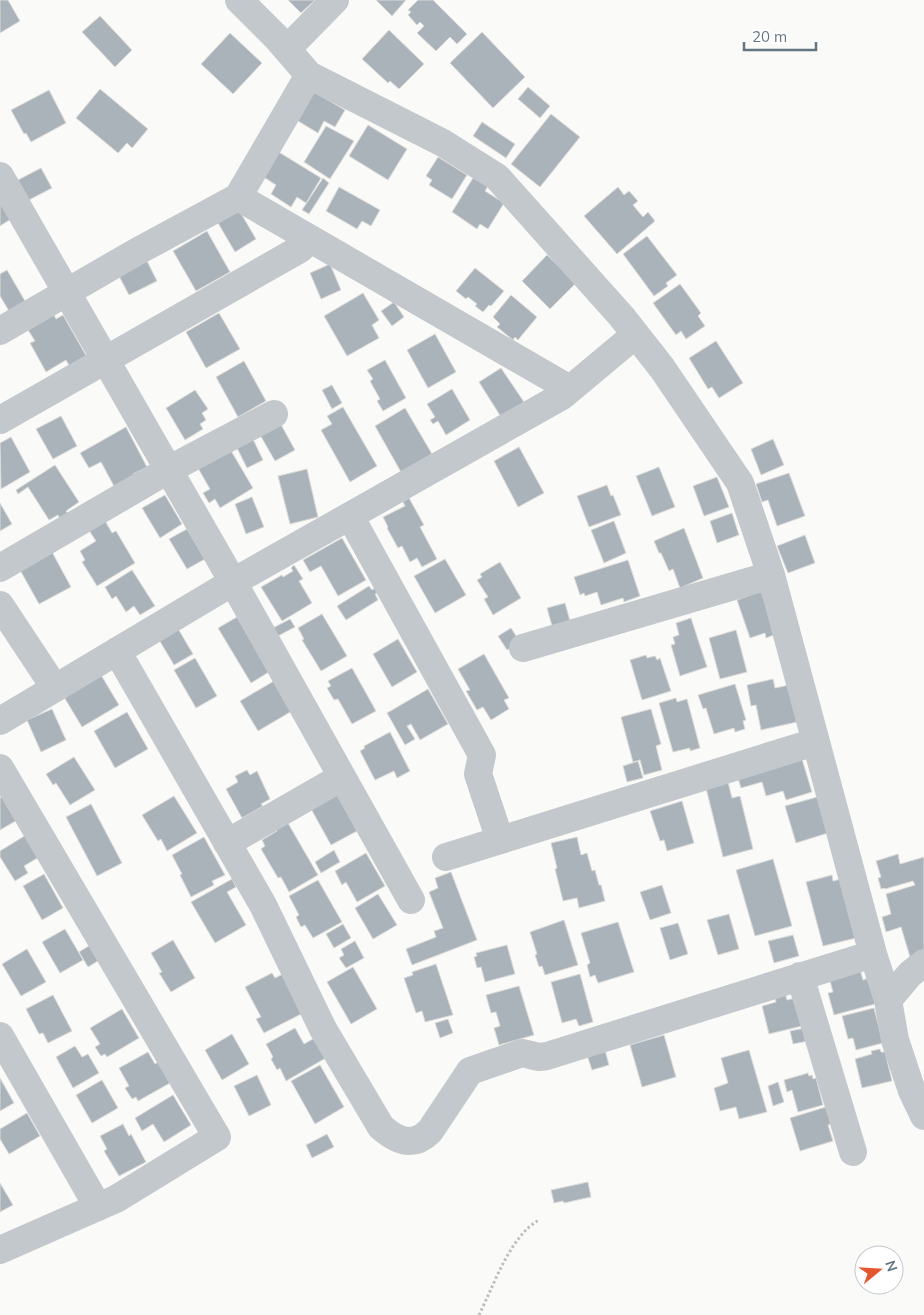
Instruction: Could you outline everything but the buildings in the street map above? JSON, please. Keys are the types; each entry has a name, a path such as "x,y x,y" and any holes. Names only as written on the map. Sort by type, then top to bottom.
{"street":[{"path":"238,0 287,49 309,75 443,143 497,177 622,317 662,368 740,483 772,575 815,742 873,954 888,1000 895,1040 912,1091 924,1116"},
{"path":"287,49 335,0"},
{"path":"0,331 238,197 309,75"},
{"path":"0,176 411,900"},
{"path":"238,197 570,390"},
{"path":"0,420 300,249 310,239"},
{"path":"0,721 232,582 562,396 635,335"},
{"path":"0,568 168,470 274,414"},
{"path":"350,516 482,755 478,774 500,840"},
{"path":"523,648 772,575"},
{"path":"0,605 55,688"},
{"path":"117,651 263,905 323,1029 381,1127 390,1136 412,1142 423,1138 430,1131 470,1070 522,1053 539,1057 547,1056 873,954"},
{"path":"446,856 815,742"},
{"path":"0,768 217,1137 116,1200 0,1250"},
{"path":"227,843 342,777"},
{"path":"888,1000 910,974 924,963"},
{"path":"800,976 853,1152"},
{"path":"0,1036 98,1207"}],"path":[{"path":"479,1315 514,1244 530,1225 539,1220"}]}
